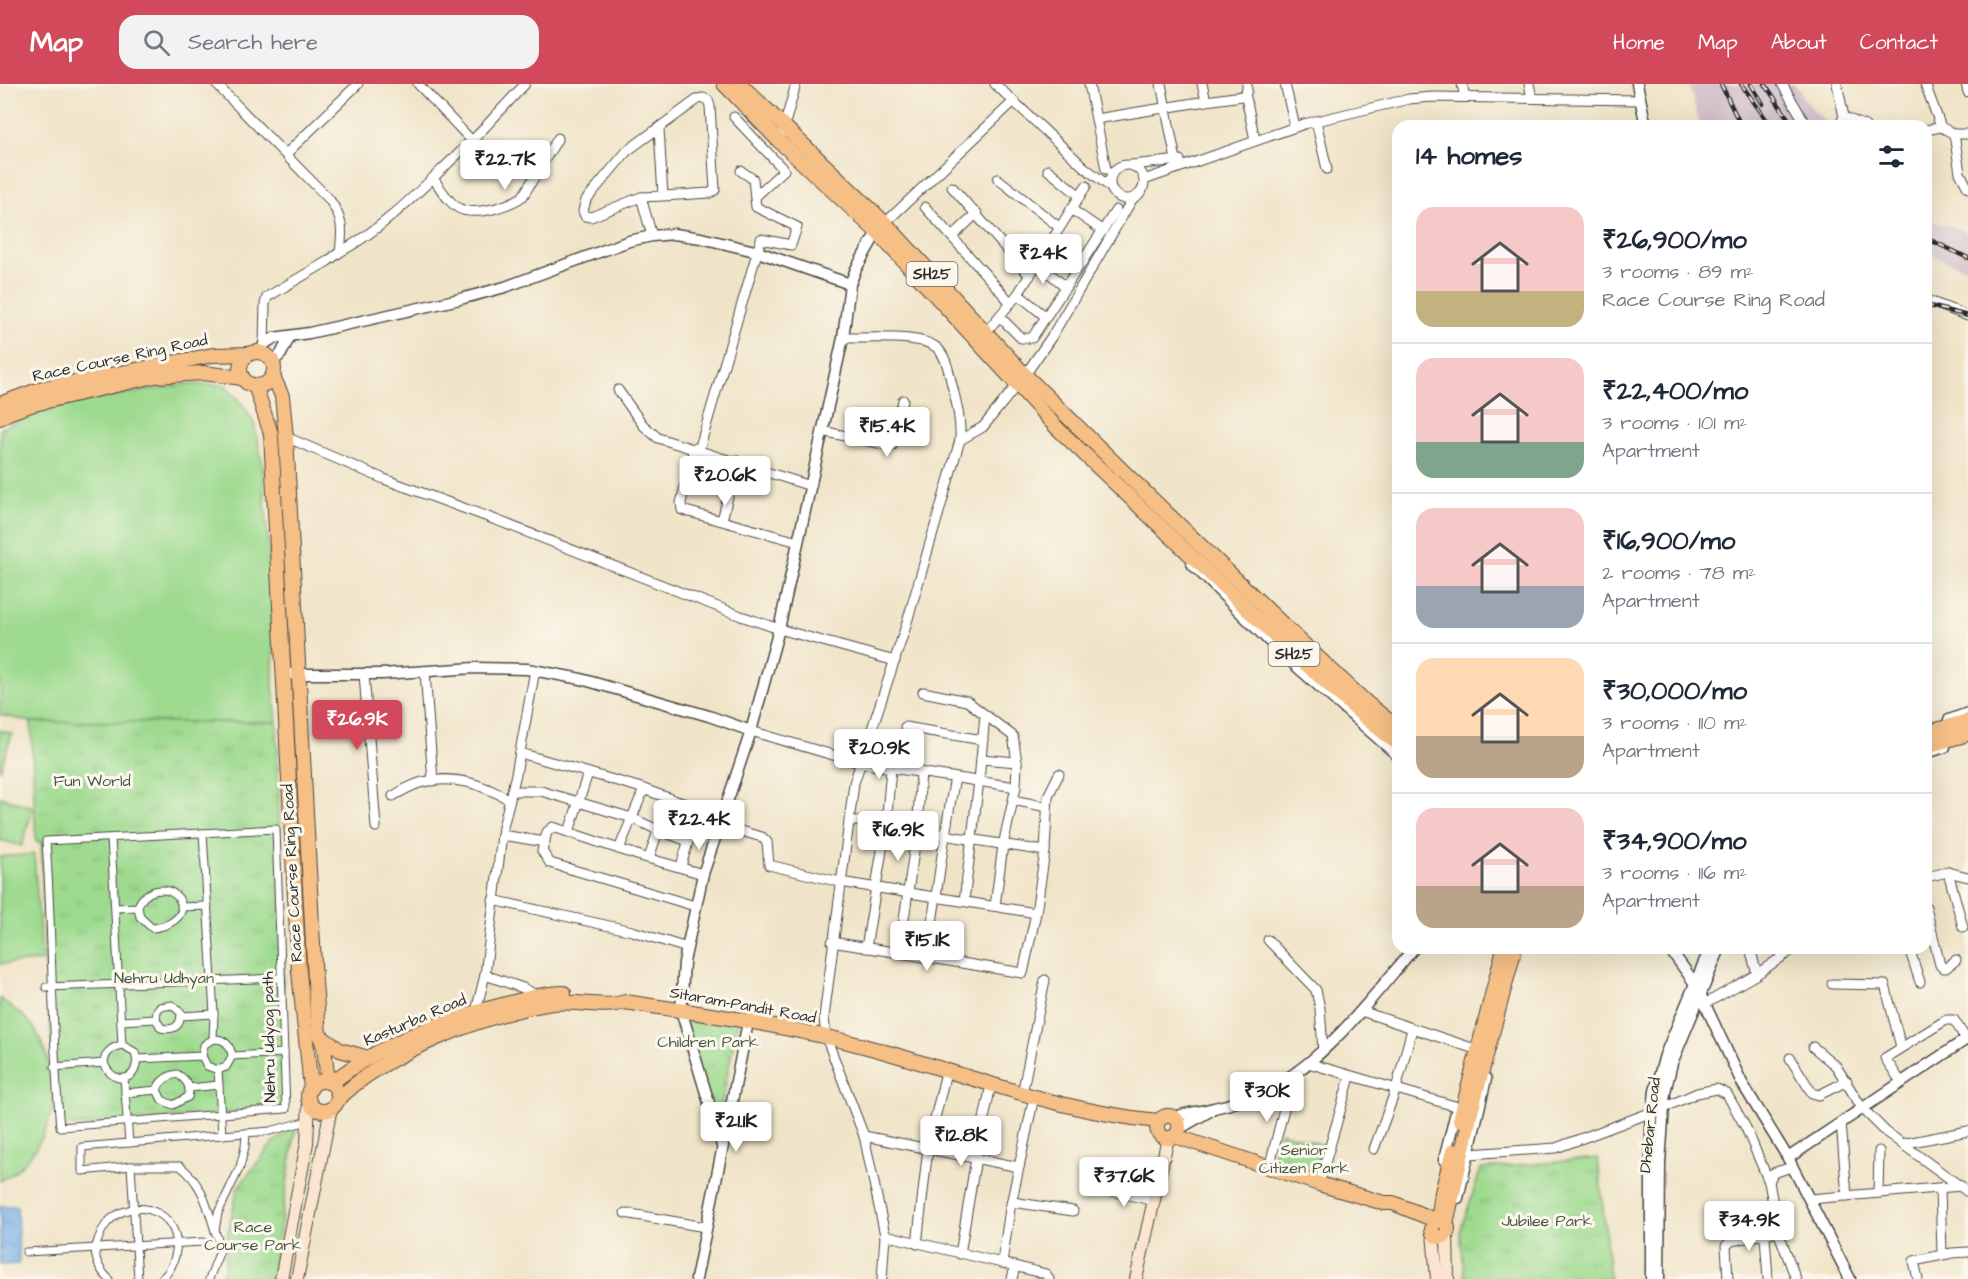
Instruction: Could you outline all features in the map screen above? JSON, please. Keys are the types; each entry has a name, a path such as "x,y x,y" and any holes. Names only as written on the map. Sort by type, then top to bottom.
{"main road":[{"name":"SH25","path":"724,84 778,140 881,227 1022,380 1198,553 1327,685 1392,739"},
{"name":"SH25","path":"740,84 986,332 1022,380"},
{"path":"258,350 270,357 273,369 266,383 249,382 241,373 242,363 258,350"},
{"name":"Race Course Ring Road","path":"0,404 43,388 213,355 258,350"},
{"name":"Race Course Ring Road","path":"273,369 282,396 286,437 308,872 319,1034 324,1047 329,1082"},
{"name":"Race Course Ring Road","path":"0,418 34,404 154,376 203,373 249,382 271,434 299,972 310,1094 307,1143 280,1279"},
{"name":"SH25","path":"1198,553 1392,723"},
{"path":"1932,732 1968,720"},
{"path":"1932,744 1968,734"},
{"path":"1437,1279 1440,1222 1503,954"},
{"path":"1447,1192 1513,954"},
{"name":"Kasturba Road","path":"329,1082 411,1036 538,996 575,993 616,998 625,1002"},
{"name":"Sitaram-Pandit Road","path":"334,1105 375,1071 477,1016 569,1001 616,1005 625,1002 826,1037 1028,1095 1131,1118 1169,1129 1269,1168 1384,1203 1393,1203 1440,1222"},
{"path":"319,1034 340,1050 369,1058"},
{"path":"297,1279 334,1105 337,1090 329,1082 317,1083 310,1094 317,1109 323,1111 334,1105"},
{"path":"1136,1279 1169,1129"},
{"path":"1440,1222 1448,1279"}],"street":[{"path":"216,84 329,199 339,214 342,227 340,252"},
{"path":"286,154 358,84"},
{"path":"418,84 472,141"},
{"path":"258,350 267,297 328,261 387,222 472,141 525,84"},
{"path":"778,140 784,127 795,84"},
{"path":"998,84 1013,102 1084,167 1110,187 1118,197 1133,198"},
{"path":"1089,84 1109,170 1110,187"},
{"path":"1161,84 1176,160"},
{"path":"1202,84 1206,101"},
{"path":"1285,84 1295,127"},
{"path":"1462,84 1465,98"},
{"path":"1529,84 1532,98"},
{"path":"1637,84 1645,120"},
{"path":"1782,84 1803,120"},
{"path":"1837,84 1844,117 1842,120"},
{"path":"1925,84 1941,127"},
{"path":"1966,84 1968,92"},
{"path":"1096,119 1206,101 1246,89 1256,141"},
{"path":"1144,180 1295,127 1408,99 1432,97 1640,100"},
{"path":"704,98 708,100 715,190 710,193 663,196 641,197 591,217 585,216 583,211 586,200 627,151 698,99 704,98"},
{"path":"722,1146 681,1010 682,977 703,874 751,731 779,629 843,338 850,284 856,269 881,227 1013,102"},
{"path":"734,117 784,170 755,196"},
{"path":"1844,117 1851,120"},
{"path":"1316,121 1327,169"},
{"path":"1932,129 1941,127 1954,134 1968,134"},
{"path":"659,129 663,196"},
{"path":"1954,134 1960,172 1968,188"},
{"path":"433,178 450,200 465,213 477,213 501,207 523,196 558,138"},
{"path":"1084,167 1109,170 1122,166 1204,158"},
{"path":"960,440 983,427 1022,380 1052,336 1133,198 1141,191 1144,180 1140,172 1129,166"},
{"path":"1048,170 1080,196"},
{"path":"741,171 753,179 756,207 797,227 791,244 761,239 755,251 696,449 681,503 682,510 798,542"},
{"path":"998,179 1059,227"},
{"path":"986,332 1018,294 1086,186"},
{"path":"952,187 1030,276"},
{"path":"641,197 652,236"},
{"path":"925,207 1011,303"},
{"path":"1071,209 1103,231"},
{"path":"1000,317 1021,338 1032,338 1116,210"},
{"path":"953,236 977,213"},
{"path":"258,350 274,338 376,318 505,287 629,241 652,236 683,235 755,251 850,284"},
{"path":"1052,239 1084,261"},
{"path":"1037,263 1066,287"},
{"path":"1018,294 1046,317"},
{"path":"1932,302 1968,316"},
{"path":"273,369 290,336"},
{"path":"843,338 921,340 934,345 941,352 947,366 961,425 960,440 895,661 854,783 824,1017 826,1037 864,1136 885,1235 882,1279"},
{"path":"618,390 650,433 658,438 811,486"},
{"path":"822,431 892,446 903,400"},
{"path":"286,437 384,479 496,520 685,595 779,629 895,661"},
{"path":"722,520 737,461"},
{"path":"1392,716 1374,703 1207,547 1198,553 1192,564 1206,580 1276,648 1392,751"},
{"path":"285,674 364,674 475,668 535,670 581,679 659,700 751,731 861,763 1016,787"},
{"path":"477,1016 485,975 502,835 535,670"},
{"path":"425,671 433,781"},
{"path":"364,674 376,826"},
{"path":"922,692 967,701 1013,736 1017,762 1016,787 1003,844 995,906"},
{"path":"1932,725 1968,713"},
{"path":"964,901 980,781 985,715"},
{"path":"905,727 983,740"},
{"path":"1932,751 1968,740"},
{"path":"520,753 644,789 682,803 723,811"},
{"path":"981,759 1017,762"},
{"path":"866,948 886,826 891,768"},
{"path":"899,953 917,831 921,772"},
{"path":"569,832 588,773"},
{"path":"832,942 1023,973 1036,913 1045,850 1048,796 1059,774"},
{"path":"926,958 955,778"},
{"path":"393,796 422,782 433,781 473,782 511,795 541,791 632,818 658,831 688,841"},
{"path":"619,849 644,789"},
{"path":"649,858 669,798"},
{"path":"1013,800 1047,807"},
{"path":"849,820 1045,850"},
{"path":"719,825 762,837 767,842 769,865 840,882 1036,913"},
{"path":"695,906 550,863 542,851 547,832 553,827 703,874"},
{"name":"Nehru Udyog path","path":"276,828 286,1109 60,1127 50,987 46,841 111,838 276,828"},
{"path":"681,866 692,829"},
{"path":"203,833 214,1014 213,1039"},
{"path":"502,835 545,842"},
{"path":"111,838 122,1045"},
{"path":"1932,876 1948,872 1968,876"},
{"path":"1948,872 1963,927"},
{"path":"156,890 164,890 173,894 179,899 181,907 178,916 171,924 162,928 152,928 140,917 138,907 140,899 146,893 156,890"},
{"path":"494,900 632,931 687,948"},
{"path":"181,907 208,906"},
{"path":"115,908 138,907"},
{"path":"1932,932 1940,965 1946,968 1956,960"},
{"path":"1268,940 1316,990 1320,1008 1323,1050"},
{"path":"1169,1129 1191,1111 1213,1109 1251,1096 1286,1079 1308,1064 1361,1011 1409,954"},
{"path":"1440,1222 1436,1198 1496,954"},
{"path":"1440,1222 1457,1202 1487,1077 1520,954"},
{"path":"1673,954 1695,985 1742,1083 1810,1199 1850,1279"},
{"name":"Dhebar Road","path":"1651,1279 1652,1112 1665,1055 1708,954"},
{"name":"Dhebar Road","path":"1659,1279 1663,1108 1672,1064 1703,1000 1718,954"},
{"path":"1752,954 1757,974"},
{"path":"1703,1000 1757,974 1786,954"},
{"path":"1911,954 1920,982"},
{"path":"485,975 523,988 538,996"},
{"path":"50,987 281,978"},
{"path":"1002,1263 1019,1167 1045,980"},
{"path":"1832,984 1885,985 1901,1047"},
{"path":"166,1005 177,1008 181,1016 177,1027 170,1030 161,1028 156,1019 157,1011 166,1005"},
{"path":"1361,1011 1472,1048"},
{"path":"181,1016 214,1014"},
{"path":"121,1021 156,1019"},
{"path":"1769,1182 1773,1173 1790,1163 1841,1122 1901,1083 1967,1039 1954,1020 1946,1020 1885,1058 1901,1083"},
{"path":"696,1279 748,1022"},
{"path":"1374,1149 1396,1089 1412,1029"},
{"path":"213,1039 222,1040 228,1044 232,1056 226,1067 218,1070 207,1066 202,1056 204,1045 213,1039"},
{"path":"122,1045 135,1052 136,1069 131,1075 116,1078 109,1073 104,1057 111,1049 122,1045"},
{"path":"1813,1047 1831,1061 1847,1081 1862,1108 1886,1132 1964,1189"},
{"path":"232,1056 284,1053"},
{"path":"137,1059 202,1056"},
{"path":"1790,1058 1815,1095 1847,1081"},
{"path":"54,1067 104,1063"},
{"path":"1308,1064 1458,1107"},
{"path":"218,1070 222,1135"},
{"path":"917,1244 928,1148 946,1072"},
{"path":"177,1074 184,1078 189,1088 188,1097 173,1105 162,1100 157,1090 159,1083 169,1075 177,1074"},
{"path":"1319,1184 1350,1077"},
{"path":"124,1078 129,1143"},
{"path":"1269,1168 1287,1097 1286,1079"},
{"path":"189,1088 219,1085"},
{"path":"960,1254 991,1085"},
{"path":"1470,1154 1556,1148 1697,1093 1717,1089 1727,1094 1746,1128 1769,1182 1778,1231 1796,1279"},
{"path":"125,1093 157,1090"},
{"path":"209,1279 221,1248 208,1204 189,1173 180,1166 131,1166 82,1172 82,1147 270,1131 308,1121"},
{"path":"1841,1122 1847,1196"},
{"path":"1902,1144 1968,1131"},
{"path":"215,1231 218,1213 240,1167 246,1133"},
{"path":"864,1136 1019,1167"},
{"path":"1878,1193 1879,1151"},
{"path":"131,1166 138,1279"},
{"path":"1099,1188 1155,1201"},
{"path":"1940,1189 1942,1252 1946,1254"},
{"path":"1810,1199 1964,1189"},
{"path":"1012,1202 1073,1211"},
{"path":"109,1279 99,1266 94,1248 99,1235 110,1220 133,1209 162,1214 176,1233 178,1244 170,1269 161,1279"},
{"path":"625,1213 705,1227"},
{"path":"1728,1279 1726,1245 1731,1241 1764,1236 1778,1231"},
{"path":"885,1235 1046,1274 1049,1279"},
{"path":"1764,1236 1768,1279"},
{"path":"26,1252 203,1242"},
{"path":"1918,1279 1914,1261 1968,1252"},
{"path":"1012,1279 1015,1266"}],"shaded area":[{"path":"1689,84 1795,84 1804,99 1823,120 1698,120"},
{"path":"1932,221 1968,232 1968,269 1932,255"}],"green space":[{"path":"187,384 225,385 241,402 254,423 262,461 274,621 273,686 277,722 31,722 0,715 0,429 32,414 76,402"},
{"name":"Nehru Udhyan","path":"31,722 277,722 286,1109 60,1127 46,987 41,842 36,842"},
{"path":"0,730 12,734 0,771"},
{"path":"0,797 33,807 22,846 0,840"},
{"path":"34,854 42,961 0,964 0,857"},
{"path":"0,998 29,1021 37,1033 53,1085 53,1104 47,1127 35,1149 19,1168 0,1181"},
{"name":"Children Park","path":"669,1009 738,1021 715,1138"},
{"name":"Race Course Park","path":"296,1126 272,1279 219,1279 224,1271 228,1233 238,1187 274,1142"},
{"name":"Senior Citizen Park","path":"1281,1132 1329,1147 1319,1184 1269,1168"},
{"name":"Jubilee Park","path":"1598,1158 1610,1279 1465,1279 1460,1232 1481,1169"}],"water":[{"path":"0,1206 17,1206 19,1264 0,1265"}],"railway":[{"path":"1721,84 1738,120"},
{"path":"1741,84 1767,120"},
{"path":"1751,84 1763,104"},
{"path":"1765,84 1789,120"},
{"path":"1932,241 1968,258"},
{"path":"1932,307 1968,316"}],"park label":[{"name":"Fun World","path":"92,781"}]}
